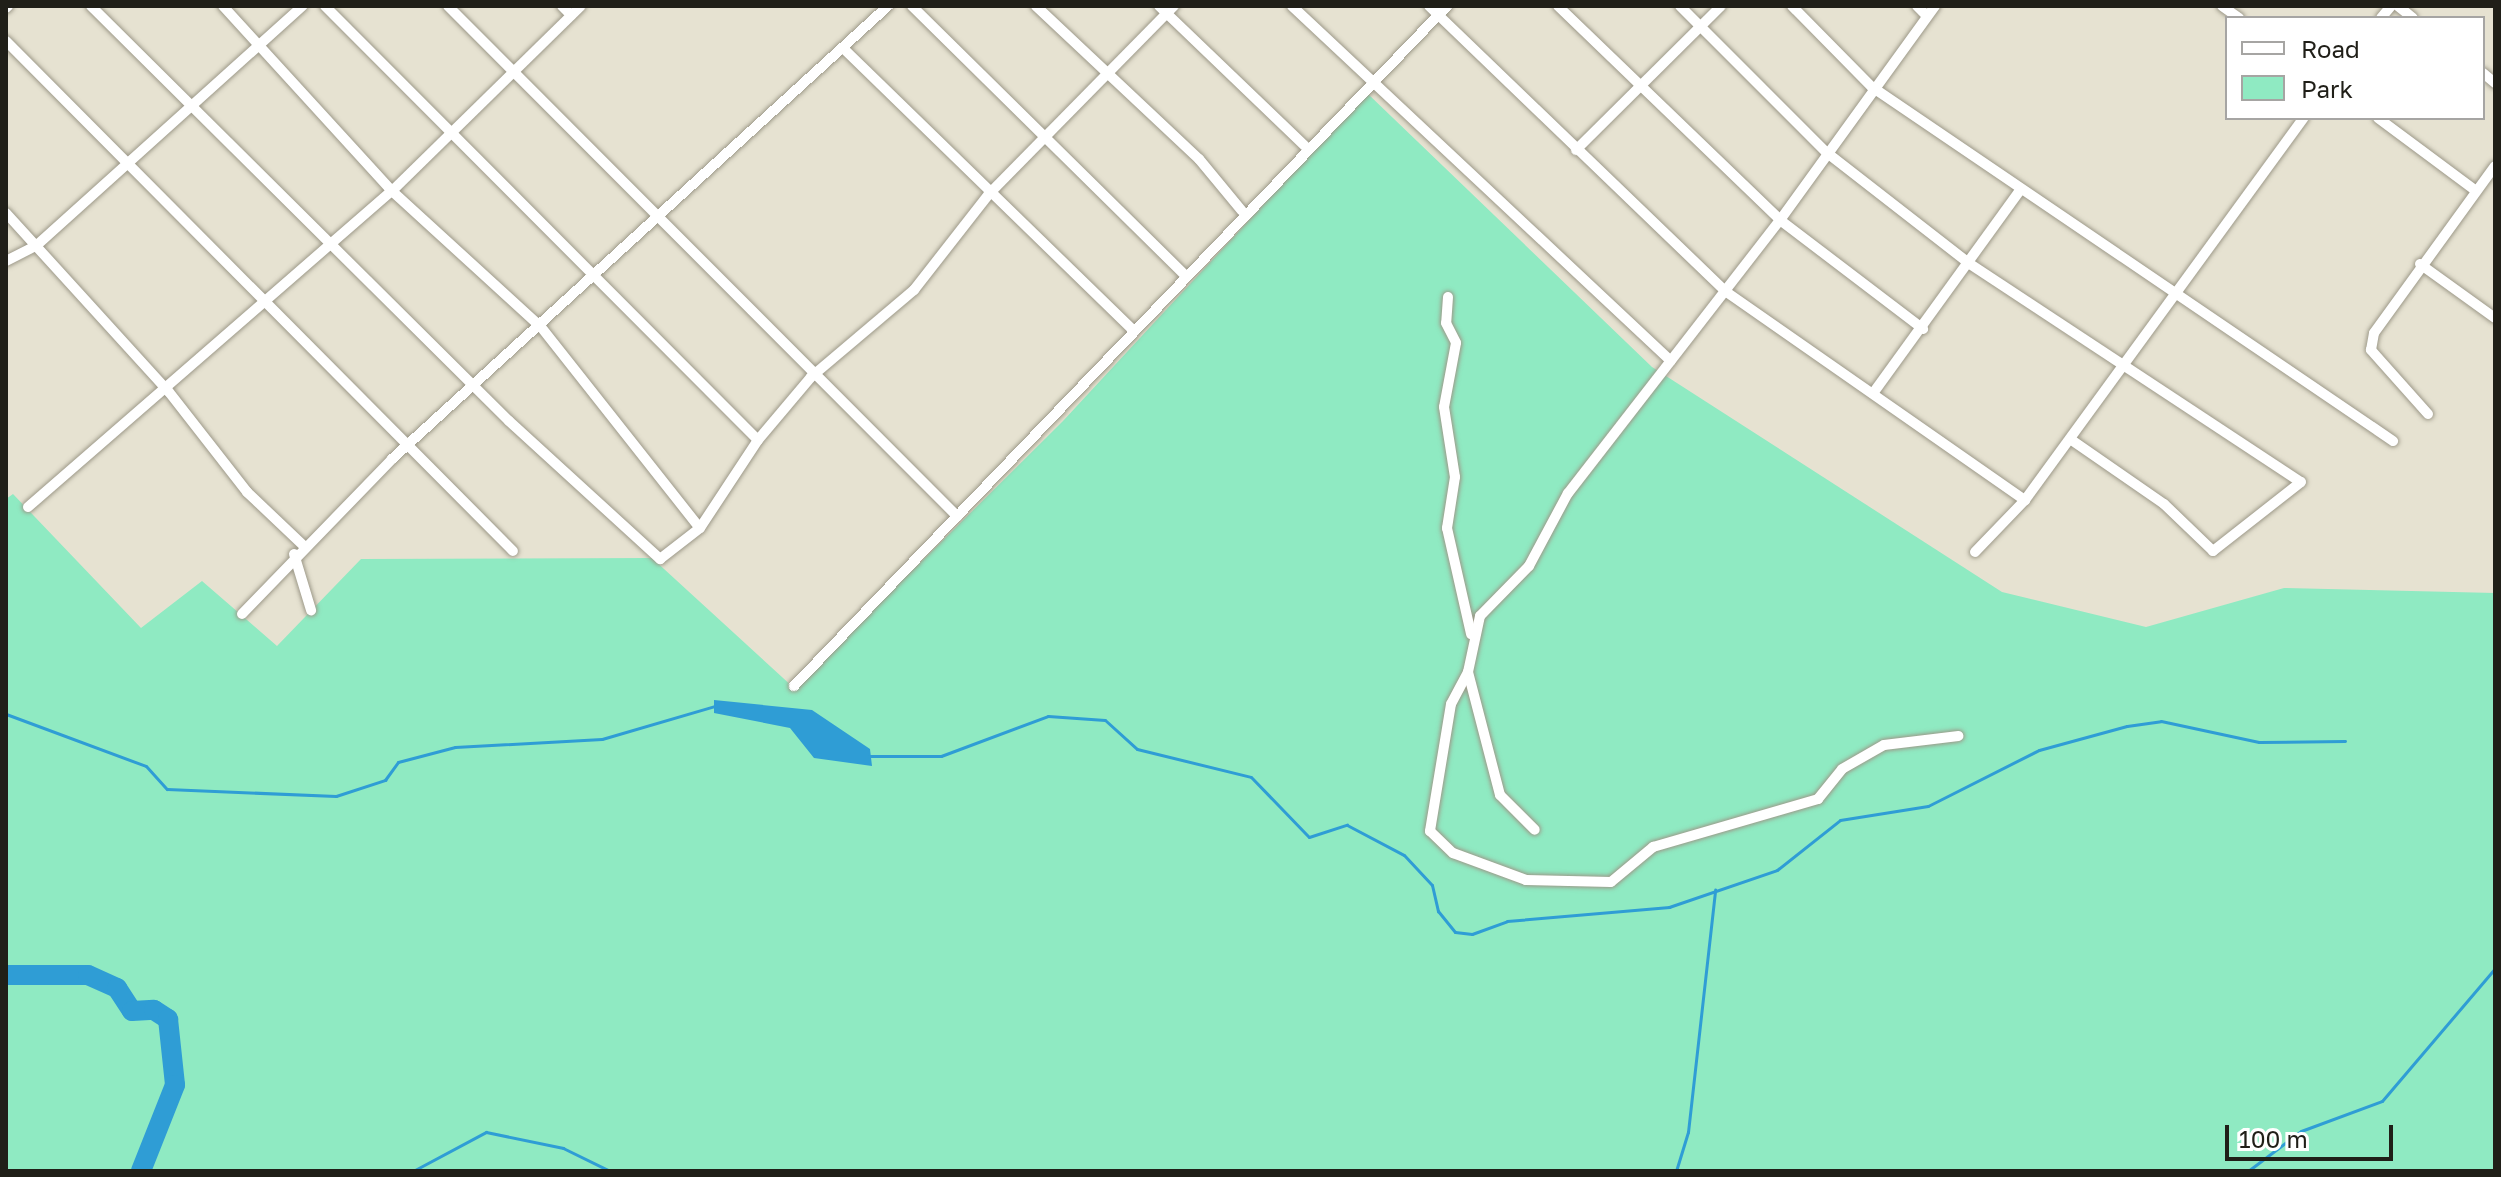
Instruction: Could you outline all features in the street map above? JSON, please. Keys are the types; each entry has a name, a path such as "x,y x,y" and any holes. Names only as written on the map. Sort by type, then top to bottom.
{"street":[{"path":"91,6 473,385 660,559 700,528 758,440 811,377 914,290 989,194 1048,139 1167,8 1305,146"},
{"path":"223,6 392,191 541,327 700,528"},
{"path":"6,261 37,245 127,160 261,47 302,6"},
{"path":"325,6 596,273 758,440"},
{"path":"448,6 514,70 811,377 957,516"},
{"path":"562,6 571,15"},
{"path":"28,507 169,392 392,191 581,6"},
{"path":"242,614 294,554 357,502 407,445 541,327 888,6"},
{"path":"912,6 1185,275"},
{"path":"1036,6 1199,159 1242,211"},
{"path":"1292,6 1671,361"},
{"path":"1429,6 1725,291 2025,500"},
{"path":"794,686 1134,331 1242,211 1447,6"},
{"path":"1558,6 1780,220 1923,329"},
{"path":"1680,6 1826,152 1970,264 2301,482 2213,551 2164,504 2070,439"},
{"path":"1576,150 1721,6"},
{"path":"1792,6 1872,87 2393,441"},
{"path":"1917,6 1927,16"},
{"path":"1471,634 1529,566 1568,493 1780,220 1872,87 1935,6"},
{"path":"6,41 513,551"},
{"path":"844,49 989,194 1134,331"},
{"path":"1975,552 2025,500 2121,364 2303,120"},
{"path":"2381,120 2475,190"},
{"path":"2428,414 2371,350 2374,333 2420,264 2495,166"},
{"path":"1874,392 1970,264 2020,190"},
{"path":"6,213 169,392 247,492 304,546"},
{"path":"2420,264 2495,318"},
{"path":"1448,297 1446,323 1456,343 1444,407 1455,477 1447,528 1471,634 1468,672 1500,795 1535,830"},
{"path":"294,554 311,610"},
{"path":"1468,672 1451,704 1430,831 1453,853 1526,880 1611,882 1653,847 1818,799 1842,769 1884,745 1958,736"}],"green space":[{"path":"1367,93 1652,367 2002,592 2146,627 2284,588 2495,593 2495,1171 6,1171 6,499 13,494 141,628 202,581 277,646 361,559 652,558 794,688 1063,421"}],"water":[{"path":"714,700 812,710 870,749 872,766 814,758 790,728 714,713"}],"waterway":[{"path":"6,714 146,766 167,789 336,796 385,780 398,762 455,747 602,739 715,706"},
{"path":"869,756 941,756 1048,716 1105,720 1137,749 1251,777 1309,837 1347,825 1404,855 1432,885 1438,911 1455,932 1472,934 1507,921 1669,907 1777,870 1840,820 1928,806 2039,750 2127,726 2161,721 2259,742 2345,741"},
{"path":"1676,1171 1688,1132 1715,890"},
{"path":"2248,1171 2301,1131 2382,1101 2495,968"},
{"path":"6,975 88,975 117,988 132,1011 154,1010 168,1019 175,1085 141,1171"},
{"path":"413,1171 486,1132 563,1148 610,1171"}]}
